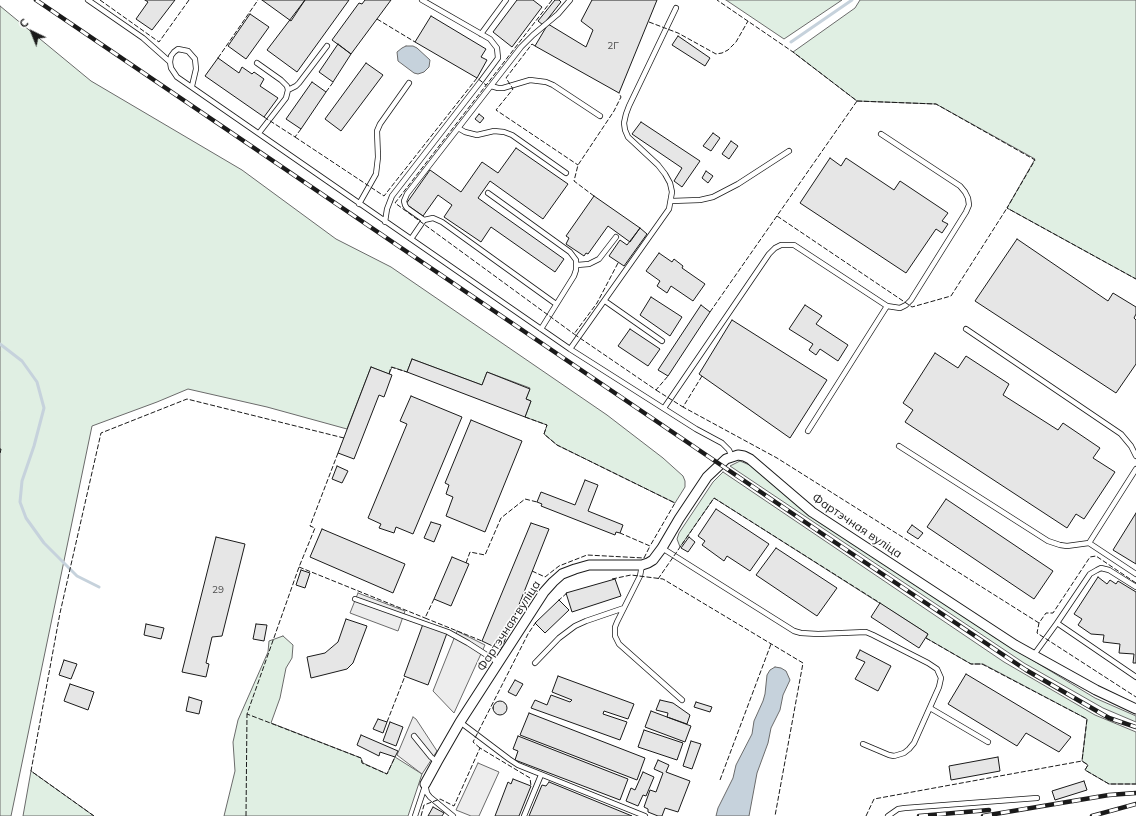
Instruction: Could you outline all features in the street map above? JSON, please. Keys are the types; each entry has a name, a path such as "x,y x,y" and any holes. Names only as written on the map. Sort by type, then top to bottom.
{"street":[{"name":"Фартэчная вуліца","path":"732,457 744,456 750,458 812,512 1033,656 1136,710"},
{"path":"642,565 653,560 662,548 707,477 720,464 732,457"},
{"name":"Фартэчная вуліца","path":"425,784 460,722 544,592 562,574 589,565 642,565"}],"lane":[{"path":"88,0 143,38 170,62"},
{"path":"385,222 387,209 392,196 498,58 498,48 494,43 422,0"},
{"path":"481,34 506,0"},
{"path":"424,220 407,208 404,201 405,198 526,41 558,14 570,0"},
{"path":"570,349 666,216 672,201 670,183 665,174 628,137 624,123 629,106 676,8"},
{"path":"288,90 299,83 327,46"},
{"path":"192,86 196,64 192,55 188,51 178,50 171,56 170,62 171,68 177,77 570,349 722,444 729,450 732,457"},
{"path":"257,63 281,80 287,86 288,90 286,98 259,133"},
{"path":"491,86 503,88 530,80 546,82 600,116"},
{"path":"359,204 376,174 378,162 377,136 380,124 409,83"},
{"path":"458,128 464,132 477,135 494,131 508,133 566,173"},
{"path":"664,408 769,254 781,245 794,245 887,306 900,308 912,300 966,212 968,198 960,186 881,134"},
{"path":"672,201 700,200 713,197 738,184 789,151"},
{"path":"488,193 570,252 576,260 577,265 574,276 541,329"},
{"path":"411,239 424,220 433,218 442,222 556,304"},
{"path":"577,265 589,264 599,259 616,237"},
{"path":"604,301 662,341"},
{"path":"808,431 887,306"},
{"path":"966,329 1121,434 1132,446 1136,456"},
{"path":"900,446 1048,541 1067,546 1089,544 1136,574"},
{"path":"1089,544 1136,469"},
{"path":"662,548 794,631 813,634 866,632 933,665 940,673 941,683 914,743 904,753 889,756 863,744"},
{"path":"642,565 640,576 614,631 617,640 682,700"},
{"path":"1033,656 1090,574 1101,568 1110,570 1136,587"},
{"path":"355,599 448,632 468,642 499,663"},
{"path":"535,663 559,638 575,626 624,608"},
{"path":"1057,623 1136,677"},
{"path":"930,708 988,742"},
{"path":"460,722 509,759 541,775 645,816"},
{"path":"414,736 431,758 437,762"},
{"path":"524,816 541,775"},
{"path":"415,816 425,784"},
{"path":"425,784 427,793 430,797 453,816"},
{"path":"888,816 905,808 1037,798"}],"green space":[{"path":"726,0 842,0 784,39"},
{"path":"860,0 1136,0 1136,279 1007,208 1035,159 936,104 857,101 793,52 855,8"},
{"path":"0,6 91,81 242,170 336,239 391,267 607,415 663,458 683,476 685,487 675,503 557,445 544,434 547,425 525,417 531,401 526,399 530,388 487,372 482,385 412,359 407,372 392,367 389,374 371,367 347,429 267,407 188,389 92,426 11,816 0,816"},
{"path":"740,461 752,466 838,533 996,638 1095,698 1136,716 1136,722 1103,708 1024,663 730,466"},
{"path":"723,472 1004,662 1095,715 1136,732 1136,784 1109,784 1085,770 1088,765 1082,761 1087,719 983,664 971,664 926,638 928,634 714,498 680,547 677,539 679,533 713,482"},
{"path":"283,636 293,645 292,658 286,668 280,698 271,723 361,758 363,763 387,774 395,757 422,774 408,816 224,816 235,771 233,742 238,720 268,652 269,641"},
{"path":"31,771 94,816 23,816"}],"shaded area":[{"path":"406,46 413,46 417,48 430,60 429,67 424,72 418,74 414,73 398,61 397,52"},
{"path":"358,593 405,611 398,631 350,613"},
{"path":"457,631 485,645 454,713 433,691"},
{"path":"775,667 786,671 790,680 783,695 780,710 771,728 768,743 757,773 749,816 716,816 718,808 733,778 736,765 752,734 754,721 765,694 767,675 770,670"},
{"path":"413,717 416,719 437,751 422,774 397,755"},
{"path":"478,763 499,772 479,816 471,816 456,810"}],"building":[{"path":"145,0 175,0 152,30 136,19 148,2"},
{"path":"262,0 305,0 291,21"},
{"path":"305,0 349,0 297,72 267,50"},
{"path":"365,0 391,0 351,54 332,40 359,3 362,4"},
{"path":"517,0 533,0 542,7 512,47 493,32"},
{"path":"555,0 559,0 561,2 543,25 538,21"},
{"path":"592,0 657,0 619,93 535,46 548,24 586,47 593,30 581,21"},
{"path":"250,14 269,27 246,59 228,46"},
{"path":"431,16 486,49 481,57 487,60 477,78 415,42"},
{"path":"678,36 710,58 705,66 672,45"},
{"path":"338,44 351,54 333,82 319,72"},
{"path":"218,58 239,73 242,67 252,74 254,72 264,79 260,86 278,98 264,117 205,76"},
{"path":"366,63 383,75 341,131 325,119"},
{"path":"312,82 326,92 301,129 286,119"},
{"path":"479,114 484,118 480,123 475,119"},
{"path":"641,122 700,161 682,187 674,181 682,168 632,134"},
{"path":"713,133 720,138 711,151 703,146"},
{"path":"731,141 738,146 729,159 722,154"},
{"path":"516,148 568,184 543,219 490,181 478,198 564,259 555,272 491,227 481,242 444,217 452,205 438,195 423,216 406,204 430,170 461,192 482,162 498,173"},
{"path":"830,158 841,166 846,158 894,190 900,181 948,213 942,221 948,224 942,233 936,229 906,273 800,203"},
{"path":"706,171 713,176 708,183 702,178"},
{"path":"594,196 640,228 630,242 608,226 588,254 586,253 584,256 566,244 569,238 566,236"},
{"path":"640,228 647,234 624,266 609,256 620,240 627,245"},
{"path":"1017,239 1108,301 1113,293 1136,307 1136,314 1134,318 1136,320 1136,364 1116,393 975,301"},
{"path":"659,253 672,262 674,259 683,266 682,268 705,284 693,301 671,286 667,293 657,286 660,281 646,271"},
{"path":"651,297 682,317 670,336 640,315"},
{"path":"701,305 710,312 668,376 658,370"},
{"path":"805,305 822,316 816,324 848,345 838,361 820,349 816,355 809,350 813,344 789,329"},
{"path":"732,320 827,380 790,438 699,374"},
{"path":"630,329 660,349 648,366 618,346"},
{"path":"935,353 958,368 966,356 1009,384 1003,395 1058,430 1063,423 1100,448 1093,458 1115,472 1084,519 1076,514 1067,528 905,422 913,410 903,403"},
{"path":"412,359 482,385 487,372 530,389 526,399 531,401 525,417 407,372"},
{"path":"371,367 392,375 384,397 379,395 354,459 338,453"},
{"path":"411,396 462,417 413,534 396,527 394,533 379,528 381,524 368,518 407,424 400,421"},
{"path":"471,420 522,441 485,532 446,516 453,497 446,494 449,485 445,483"},
{"path":"337,466 348,471 342,483 332,479"},
{"path":"585,480 598,485 588,511 623,525 620,533 616,532 615,535 541,506 542,504 537,502 541,492 575,505"},
{"path":"946,499 1053,571 1034,599 927,527"},
{"path":"716,509 769,544 750,571 727,556 724,561 702,545 705,541 698,536"},
{"path":"1136,513 1136,564 1113,550"},
{"path":"431,522 441,525 434,542 424,538"},
{"path":"531,523 549,529 501,650 482,641"},
{"path":"912,525 923,533 918,539 907,532"},
{"path":"322,529 405,564 393,593 310,557"},
{"path":"216,537 245,544 222,636 212,637 206,663 209,664 206,677 182,672"},
{"path":"689,537 695,542 688,552 681,548"},
{"path":"776,548 837,588 817,616 756,575"},
{"path":"452,557 469,564 451,606 434,599"},
{"path":"301,570 310,573 305,588 296,585"},
{"path":"1098,577 1107,584 1110,580 1116,584 1118,581 1136,592 1136,663 1133,663 1134,654 1119,653 1120,644 1103,642 1104,635 1091,634 1078,625 1082,619 1074,614"},
{"path":"615,579 621,596 572,612 566,593"},
{"path":"559,600 569,610 545,633 535,623"},
{"path":"880,603 928,634 919,648 871,617"},
{"path":"346,619 367,626 353,663 347,669 311,678 307,657 325,653 338,642"},
{"path":"146,624 164,628 161,639 144,635"},
{"path":"256,624 267,625 264,641 253,639"},
{"path":"423,624 447,633 428,685 404,676"},
{"path":"860,650 891,666 878,691 855,679 865,662 856,658"},
{"path":"64,660 77,664 71,679 59,675"},
{"path":"966,674 1071,737 1059,752 1026,733 1017,746 948,704"},
{"path":"558,676 634,704 628,719 604,711 603,714 627,722 620,740 531,708 535,700 547,705 551,695 570,702 572,700 552,692"},
{"path":"515,680 523,684 516,696 508,692"},
{"path":"70,684 94,692 88,710 64,701"},
{"path":"189,697 202,701 199,714 186,711"},
{"path":"660,700 673,703 690,715 687,724 667,717 668,713 656,710"},
{"path":"500,701 505,703 507,708 505,713 500,715 495,713 493,708 495,703"},
{"path":"696,702 712,707 710,712 694,707"},
{"path":"651,711 691,726 685,742 645,727"},
{"path":"529,713 645,758 637,780 520,735"},
{"path":"378,719 387,722 383,733 373,729"},
{"path":"390,722 403,727 396,746 383,741"},
{"path":"644,730 683,743 677,760 638,747"},
{"path":"361,735 398,751 395,757 380,752 379,756 357,745"},
{"path":"518,736 628,779 620,800 515,760 518,751 513,749"},
{"path":"691,741 701,744 692,769 683,766"},
{"path":"998,757 1000,771 951,780 949,766"},
{"path":"658,760 669,765 666,772 690,781 678,812 665,808 662,816 648,812 648,809 644,807 650,790 656,792 663,773 654,769"},
{"path":"643,772 654,777 646,796 643,795 638,806 626,801 631,788 635,790"},
{"path":"513,779 531,786 519,816 495,816 508,782 511,784"},
{"path":"1084,781 1087,790 1055,800 1052,791"},
{"path":"549,782 632,816 529,816 542,785 546,786"},
{"path":"433,807 444,813 442,816 428,816"}],"waterway":[{"path":"791,42 852,0"},
{"path":"0,344 22,361 37,382 44,408 34,446 22,481 20,502 26,518 44,543 77,576 99,587"}],"railway":[{"path":"36,0 827,537 1026,670 1109,718 1136,727"},
{"path":"983,816 1109,795 1136,793"},
{"path":"1092,816 1136,804"},
{"path":"919,816 989,810"}],"fence":[{"path":"100,0 159,42 189,0"},
{"path":"218,58 258,0"},
{"path":"552,0 395,203 574,334"},
{"path":"710,312 857,101 793,52 717,0"},
{"path":"377,19 415,42"},
{"path":"649,22 678,33 716,54 728,50 736,42 748,21"},
{"path":"535,46 532,44 506,78 513,89 496,110 578,165"},
{"path":"295,137 384,196 477,78 486,85"},
{"path":"326,92 334,81"},
{"path":"594,196 574,181 578,165 614,111 621,97 619,93"},
{"path":"857,101 936,104 1035,160 1007,208 1136,279"},
{"path":"264,117 295,137 301,129"},
{"path":"777,216 912,307 951,296 1007,208"},
{"path":"618,263 597,303 574,334 656,390 668,376"},
{"path":"389,374 391,367 407,372"},
{"path":"702,376 683,407 777,458 1039,623"},
{"path":"656,390 683,407"},
{"path":"94,816 31,771 60,613 101,433 187,399 344,438"},
{"path":"525,417 547,425 544,434 557,445 675,503 650,546"},
{"path":"0,449 0,454"},
{"path":"338,453 310,526 315,528 299,567 247,714 361,758 362,763 387,774 395,757"},
{"path":"658,579 714,498 880,603"},
{"path":"466,563 470,552 485,555 501,518 525,499 537,502"},
{"path":"532,571 545,577 559,566 587,555 644,558 650,546 620,533"},
{"path":"1136,583 1096,556 1090,557 1053,613 1046,613 1039,623 1037,633 1136,697"},
{"path":"299,567 425,618"},
{"path":"612,579 631,575 663,579 803,663 775,816"},
{"path":"558,601 568,592"},
{"path":"434,599 425,618 482,641"},
{"path":"480,748 473,742 528,634 536,622"},
{"path":"926,638 971,664 982,664 1087,719 1082,761"},
{"path":"720,780 771,644"},
{"path":"387,722 405,676"},
{"path":"246,816 247,714"},
{"path":"421,816 424,805 440,799 454,806 480,748 530,778 531,786"},
{"path":"866,816 874,799 1082,761 1088,765 1085,770 1109,784 1136,784"}]}
